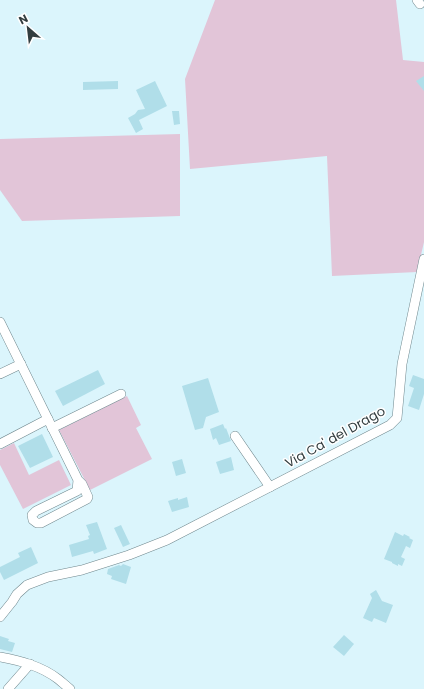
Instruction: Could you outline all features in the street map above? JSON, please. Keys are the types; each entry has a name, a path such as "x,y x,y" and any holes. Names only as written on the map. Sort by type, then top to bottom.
{"street":[{"name":"Via Ca' del Drago","path":"0,617 17,594 27,585 48,577 82,570 129,556 167,540 390,425 397,418 402,364 424,259"},
{"path":"0,322 88,498 41,523 37,523 33,520 32,515 36,511 77,491 78,480"},
{"path":"0,374 21,364"},
{"path":"0,444 121,394"},
{"path":"234,436 270,487"},
{"path":"0,657 30,664 58,679 70,689"},
{"path":"8,689 30,664"}],"shaded area":[{"path":"215,0 396,0 403,60 424,62 424,242 417,272 332,276 327,156 190,169 185,79"},
{"path":"180,134 180,216 22,221 0,190 0,139"},
{"path":"127,396 141,425 136,428 152,459 90,490 59,430"},
{"path":"14,443 29,475 59,460 71,485 23,509 0,465 0,450"}],"building":[{"path":"424,76 424,91 416,81"},
{"path":"118,81 118,89 83,90 83,82"},
{"path":"155,81 167,106 139,120 143,129 136,133 128,118 135,114 138,110 145,109 136,90"},
{"path":"172,111 179,111 180,124 174,125"},
{"path":"98,370 105,384 63,406 55,391"},
{"path":"413,375 424,379 424,394 419,410 408,406 414,388 409,386"},
{"path":"208,378 219,412 206,417 203,428 195,430 182,386"},
{"path":"223,424 231,441 219,445 216,438 213,440 210,429"},
{"path":"42,434 53,457 30,468 18,446"},
{"path":"231,457 234,470 220,474 216,462"},
{"path":"182,459 186,473 176,476 172,462"},
{"path":"187,497 189,507 172,512 168,501"},
{"path":"97,522 107,549 94,554 93,551 72,557 69,545 89,539 88,536 90,535 86,525"},
{"path":"121,525 130,544 123,547 114,528"},
{"path":"395,532 403,536 404,534 413,540 410,548 406,546 401,557 405,559 402,566 398,564 398,566 384,559"},
{"path":"31,547 38,563 4,580 0,572 0,567 20,557 18,553"},
{"path":"123,564 131,567 126,584 111,579 112,576 107,574 108,569 119,565 121,566"},
{"path":"376,590 382,601 393,605 386,623 374,618 372,622 363,618 372,598 370,594"},
{"path":"344,635 354,644 344,656 333,647"},
{"path":"0,636 15,643 12,652 0,649"}]}
